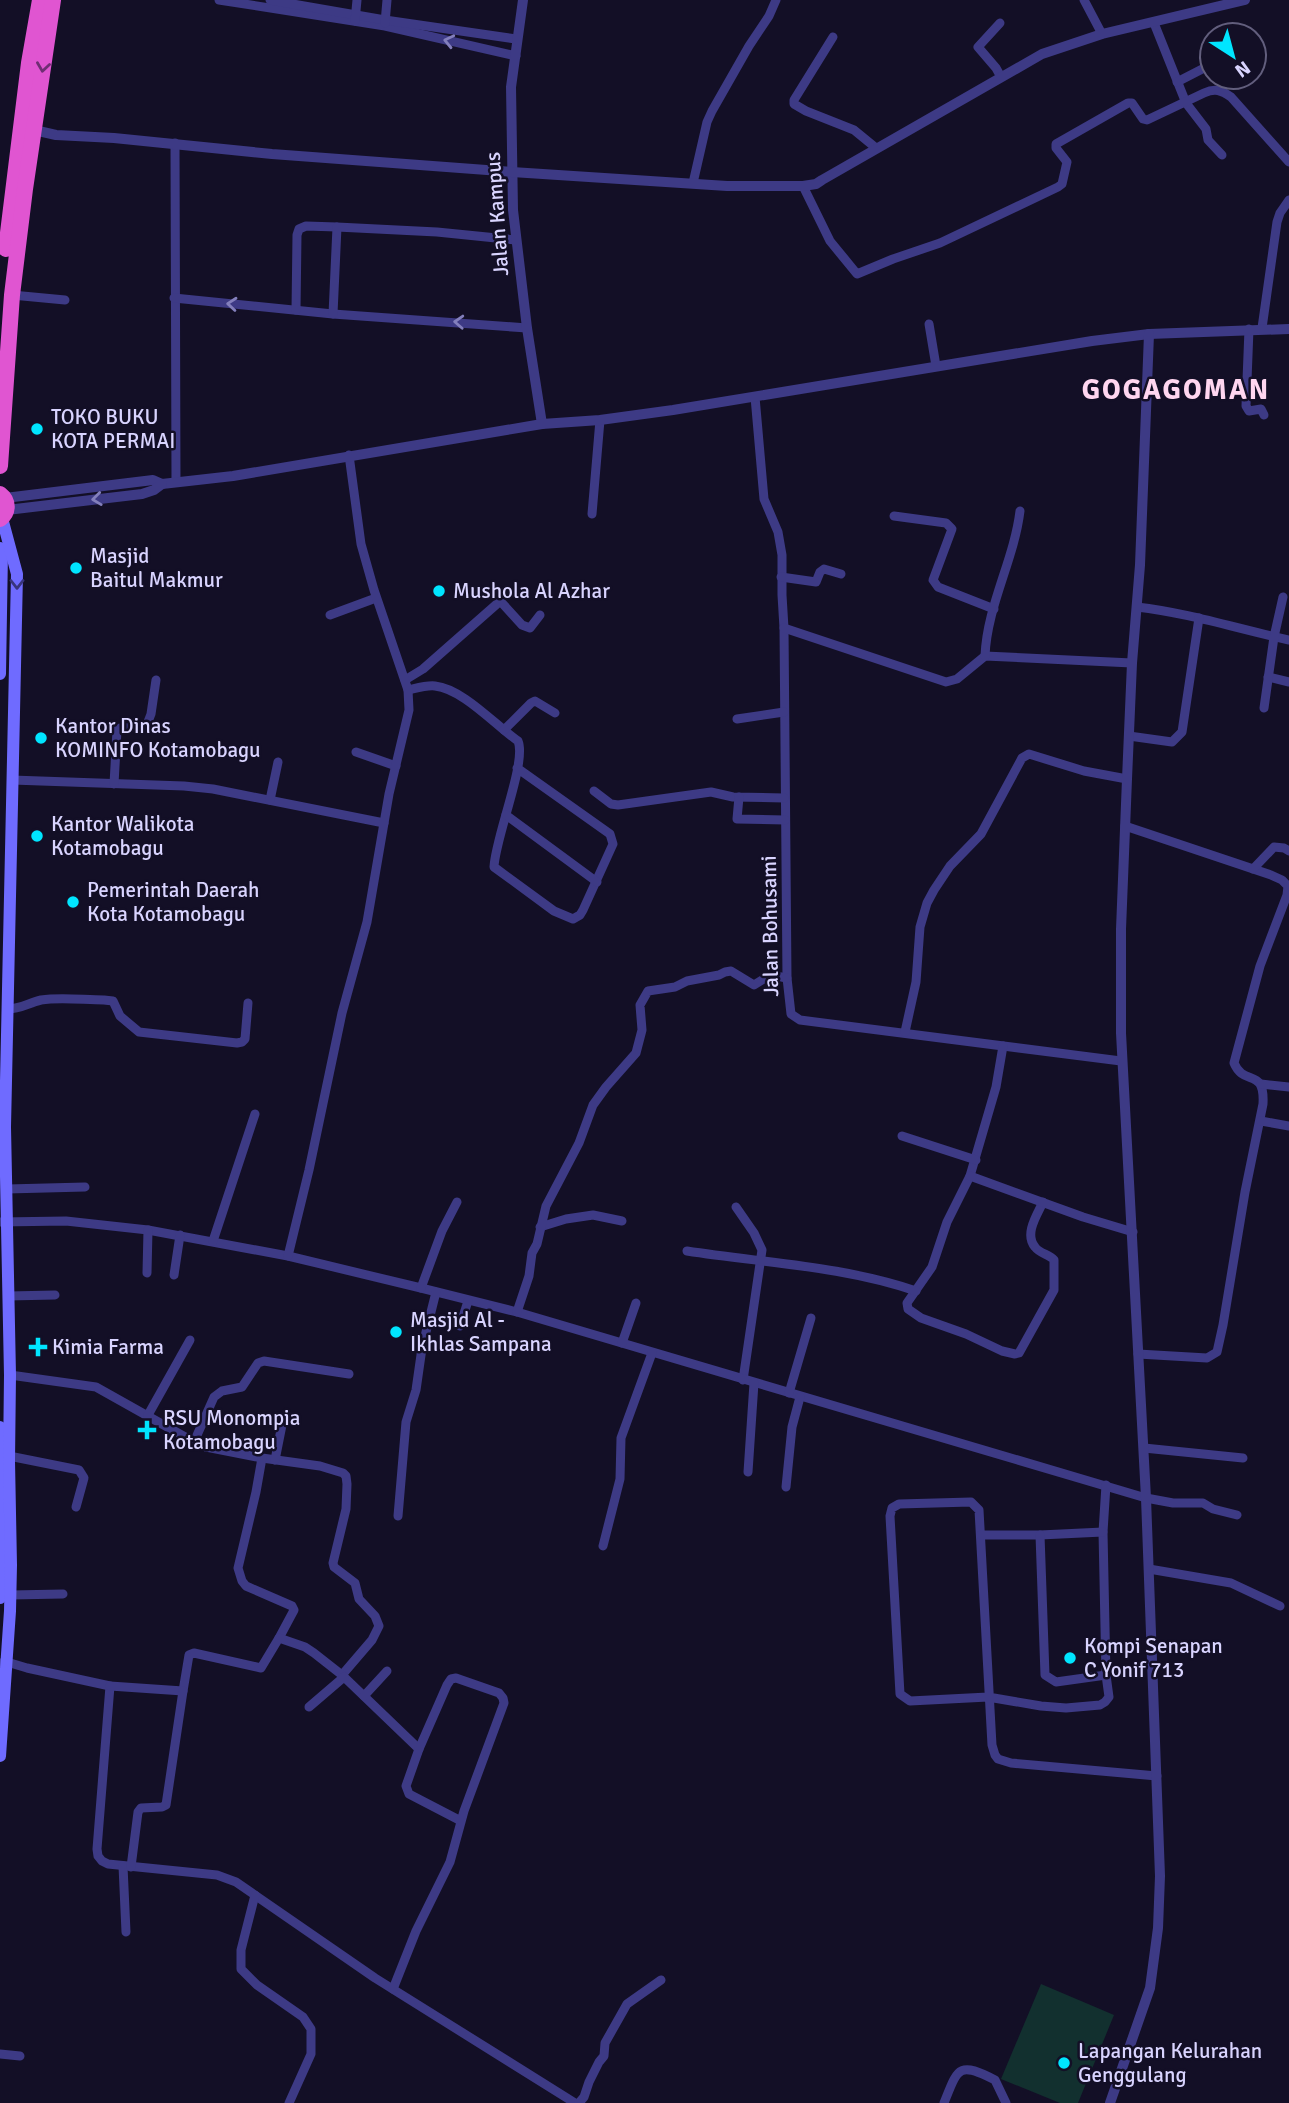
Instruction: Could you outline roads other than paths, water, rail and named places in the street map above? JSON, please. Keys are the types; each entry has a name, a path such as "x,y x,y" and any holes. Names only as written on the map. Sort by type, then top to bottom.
{"highway":[{"path":"0,310 20,131 40,0"},
{"path":"0,466 12,295 53,0"}],"main road":[{"path":"0,1756 5,1596 3,1523 10,1375 3,1222 6,1189 3,1042 7,1009 6,861 12,780 18,574 3,508"},
{"path":"0,548 0,674"},
{"path":"0,1427 5,1460"}],"street":[{"path":"219,0 516,39"},
{"path":"270,0 355,19"},
{"path":"355,19 356,0"},
{"path":"385,23 387,0"},
{"name":"Jalan Kampus","path":"523,0 511,87 513,210 542,424"},
{"path":"692,183 712,111 776,0"},
{"path":"1084,0 1102,34"},
{"path":"34,131 356,161 740,186 803,186 816,184 1042,54 1102,34 1245,0"},
{"path":"385,23 516,55"},
{"path":"1000,23 978,48 1001,77"},
{"path":"1154,23 1186,103 1206,129 1208,140 1222,155"},
{"path":"833,37 794,104 855,130 876,148"},
{"path":"1177,82 1198,71"},
{"path":"803,186 830,241 857,275 949,239 1058,187 1062,184 1067,162 1056,144 1128,103 1132,103 1143,119 1147,120 1213,89 1225,92 1289,162"},
{"path":"176,143 176,482"},
{"path":"1262,328 1275,230 1287,205"},
{"path":"296,310 298,235 299,229 306,226 437,232 516,240"},
{"path":"333,314 337,227"},
{"path":"12,295 65,300"},
{"path":"174,299 527,328"},
{"path":"929,324 936,366"},
{"path":"1249,329 1246,406 1249,411 1261,409 1264,415"},
{"path":"3,508 153,480 162,484 233,476 542,424 600,420 706,405 936,366 1149,334 1289,329"},
{"path":"1110,2103 1150,1988 1157,1948 1160,1877 1144,1448 1121,1061 1121,929 1149,334"},
{"name":"Jalan Bohusami","path":"755,397 764,499 778,531 782,555 789,1008 795,1018 800,1020 1121,1061"},
{"path":"592,514 600,420"},
{"path":"288,1256 342,1013 370,910 384,823 409,710 407,685 376,598 361,544 349,455"},
{"path":"785,628 946,682 957,680 985,656 994,609 1015,543 1020,510"},
{"path":"894,516 946,523 950,526 952,529 933,580 935,584 994,609"},
{"path":"782,577 816,582 824,569 841,574"},
{"path":"1264,708 1274,637 1283,597"},
{"path":"330,615 376,598"},
{"path":"407,685 470,625 498,603 502,603 522,625 530,628 540,615"},
{"path":"1137,607 1189,614 1289,640"},
{"path":"1129,736 1172,742 1182,732 1199,618"},
{"path":"985,656 1132,663"},
{"path":"1268,677 1289,682"},
{"path":"114,784 117,730 146,727 152,714 156,680"},
{"path":"407,685 438,686 460,696 518,741 520,745 517,768 494,863 498,871 554,911 573,919 580,915 597,882 614,839 611,834 517,768"},
{"path":"504,730 536,701 555,713"},
{"path":"737,719 784,712"},
{"path":"356,752 396,766"},
{"path":"905,1032 916,982 920,927 927,904 950,866 981,834 1022,758 1030,754 1084,771 1127,779"},
{"path":"270,800 278,762"},
{"path":"12,780 203,788 384,823"},
{"path":"594,791 611,804 618,805 711,792 738,797 785,798"},
{"path":"738,797 737,819 785,820"},
{"path":"506,815 597,882"},
{"path":"1125,826 1253,869 1282,880 1288,886 1260,966 1234,1063 1239,1072 1261,1084 1289,1087"},
{"path":"1253,869 1274,847 1284,848 1289,852"},
{"path":"517,1312 530,1276 532,1254 546,1206 579,1143 593,1105 636,1053 642,1030 640,1005 648,991 676,987 687,981 731,971 754,985 770,975 787,978"},
{"path":"7,1009 20,1009 49,999 113,1001 120,1016 139,1032 242,1042 245,1039 248,1003"},
{"path":"1003,1046 996,1087 976,1160 947,1222 932,1267 906,1306 912,1314 1002,1351 1019,1353 1054,1290 1054,1260 1049,1254 1038,1251 1031,1241 1032,1228 1043,1202"},
{"path":"1138,1354 1207,1358 1217,1352 1245,1192 1261,1121 1264,1089 1261,1084"},
{"path":"213,1241 255,1114"},
{"path":"1261,1121 1289,1126"},
{"path":"902,1136 976,1160"},
{"path":"970,1176 1133,1232"},
{"path":"6,1189 85,1187"},
{"path":"421,1288 442,1231 457,1202"},
{"path":"736,1207 762,1250 743,1380"},
{"path":"540,1227 593,1215 622,1221"},
{"path":"3,1222 66,1221 148,1230 288,1256 517,1312 1146,1498 1174,1503 1203,1503 1213,1509 1237,1515"},
{"path":"147,1273 148,1230"},
{"path":"174,1275 180,1235"},
{"path":"687,1251 846,1272 916,1291"},
{"path":"398,1516 406,1422 436,1292"},
{"path":"8,1296 55,1295"},
{"path":"460,1326 468,1301"},
{"path":"622,1343 636,1303"},
{"path":"789,1393 811,1318"},
{"path":"148,1415 190,1340"},
{"path":"603,1546 620,1479 621,1438 652,1353"},
{"path":"194,1442 214,1397 222,1391 242,1387 258,1363 264,1361 349,1374"},
{"path":"10,1375 96,1387 206,1447 329,1468 346,1476 346,1508 333,1563 334,1567 355,1583 359,1599 375,1616 379,1626 372,1640 343,1676 309,1707"},
{"path":"748,1472 754,1383"},
{"path":"786,1487 792,1427 800,1397"},
{"path":"275,1460 282,1425"},
{"path":"1144,1448 1243,1458"},
{"path":"126,1932 127,1867 138,1812 141,1808 162,1807 166,1804 190,1655 194,1653 261,1668 294,1610 292,1606 246,1586 238,1568 262,1458"},
{"path":"5,1460 79,1470 84,1478 76,1507"},
{"path":"1106,1485 1106,1675 1109,1697 1105,1702 1100,1706 1066,1708 988,1697 910,1701 900,1694 890,1516 892,1508 899,1504 971,1502 979,1510 988,1697 995,1755 1003,1761 1157,1776"},
{"path":"981,1535 1104,1532"},
{"path":"1040,1535 1045,1675 1056,1682 1106,1675"},
{"path":"1149,1569 1231,1583 1280,1606"},
{"path":"5,1596 63,1594"},
{"path":"279,1638 305,1647 343,1676 419,1749"},
{"path":"3,1662 110,1686 183,1692"},
{"path":"364,1696 387,1671"},
{"path":"393,1989 416,1931 446,1872 503,1703 499,1693 456,1678 451,1679 447,1685 419,1749 406,1789 409,1794 461,1822"},
{"path":"110,1686 97,1849 102,1861 127,1867 217,1875 236,1882 393,1989 572,2102 584,2097 604,2056 605,2043 627,2004 661,1980"},
{"path":"255,1895 241,1950 241,1969 257,1985 303,2017 312,2029 311,2054 289,2103"},
{"path":"0,2054 20,2056"},
{"path":"944,2103 955,2075 969,2068 995,2080 1006,2103"}],"place":[{"name":"TOKO BUKU KOTA PERMAI","path":"37,429"},
{"name":"Masjid Baitul Makmur","path":"76,568"},
{"name":"Mushola Al Azhar","path":"439,591"},
{"name":"Kantor Dinas KOMINFO Kotamobagu","path":"41,738"},
{"name":"Kantor Walikota Kotamobagu","path":"37,836"},
{"name":"Pemerintah Daerah Kota Kotamobagu","path":"73,902"},
{"name":"Masjid Al - Ikhlas Sampana","path":"396,1332"},
{"name":"Kimia Farma","path":"38,1347"},
{"name":"RSU Monompia Kotamobagu","path":"147,1430"},
{"name":"Kompi Senapan C Yonif 713","path":"1070,1658"},
{"name":"Lapangan Kelurahan Genggulang","path":"1064,2063"}],"district":[{"name":"GOGAGOMAN","path":"1176,390"}]}
